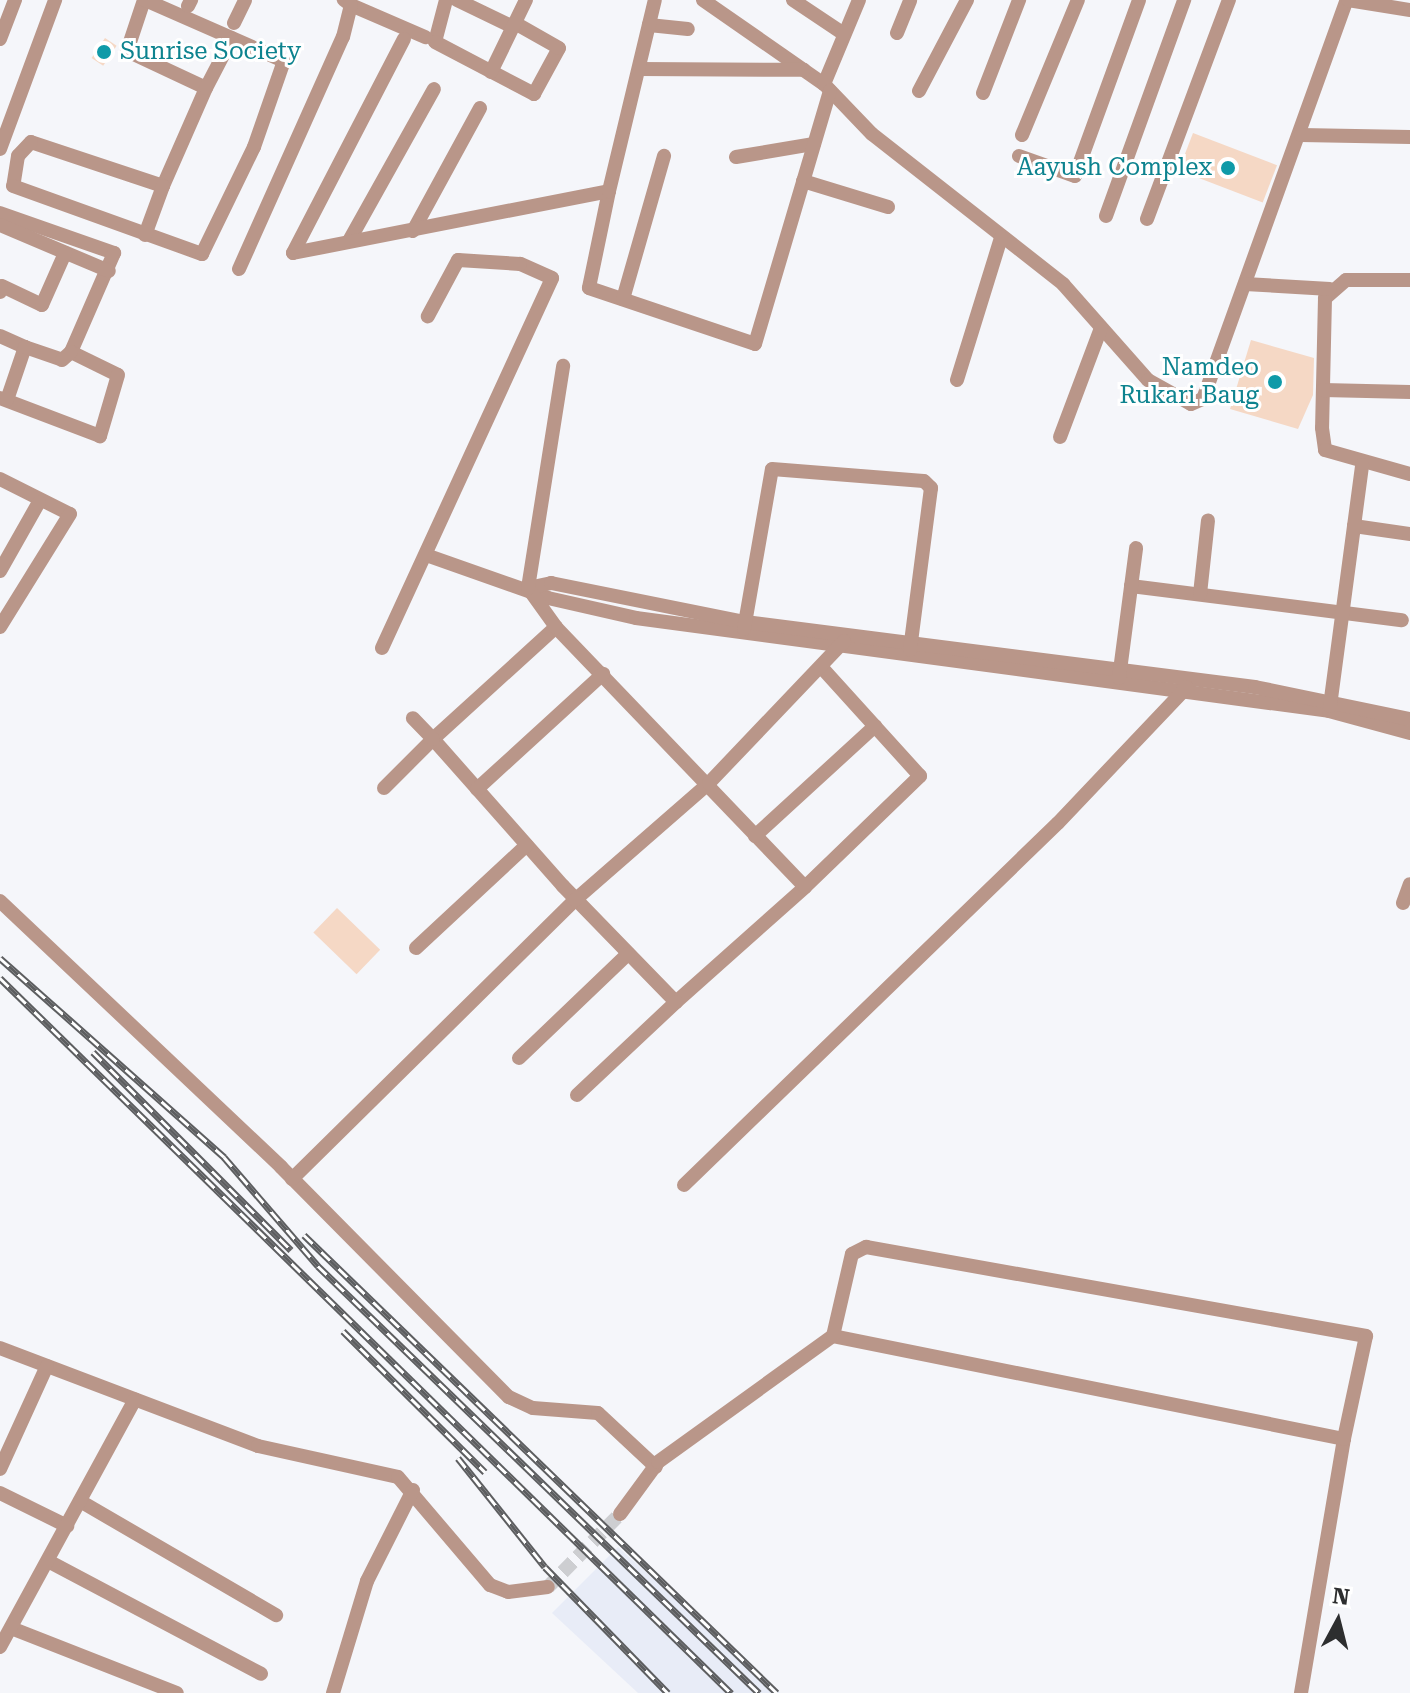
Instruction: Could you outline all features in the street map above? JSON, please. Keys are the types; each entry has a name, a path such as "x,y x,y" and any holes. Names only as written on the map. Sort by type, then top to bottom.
{"street":[{"path":"0,39 15,0"},
{"path":"0,149 55,0"},
{"path":"163,186 31,142 18,156 13,186 202,254 254,147 284,61 233,30 145,0 127,51 206,88"},
{"path":"145,235 163,186 245,0"},
{"path":"446,0 433,39 491,72 537,93 559,51 514,25 457,0"},
{"path":"491,72 526,0"},
{"path":"655,0 589,288 755,344 814,144 827,88 844,34 859,0"},
{"path":"703,0 718,3 827,88 872,134 1063,284 1148,380 1198,404 1301,135 1347,0 1410,10"},
{"path":"897,33 910,0"},
{"path":"919,91 967,0"},
{"path":"983,93 1019,0"},
{"path":"1022,135 1078,0"},
{"path":"1019,156 1075,176 1139,0"},
{"path":"1106,216 1184,0"},
{"path":"1147,219 1229,0"},
{"path":"797,1 844,34"},
{"path":"239,269 313,110 348,3 425,37"},
{"path":"649,25 688,29"},
{"path":"404,39 293,253 609,191"},
{"path":"639,69 804,70"},
{"path":"349,241 434,89"},
{"path":"413,231 480,108"},
{"path":"1301,135 1410,137"},
{"path":"736,157 814,144"},
{"path":"623,299 664,156"},
{"path":"803,181 888,207"},
{"path":"0,213 114,253 109,271 71,352 62,360 0,336"},
{"path":"0,225 109,271"},
{"path":"957,380 1001,238"},
{"path":"0,292 2,286 42,305 65,253"},
{"path":"382,648 552,278 520,264 458,260 428,316"},
{"path":"1245,284 1330,289 1346,280 1410,280"},
{"path":"1330,289 1323,390 1325,450 1410,474"},
{"path":"1060,437 1101,328"},
{"path":"25,347 4,399 100,436 118,375 71,352"},
{"path":"563,366 528,588 556,627 709,783 805,887"},
{"path":"1323,390 1410,392"},
{"path":"1330,705 1362,465"},
{"path":"744,628 772,469 825,470 924,481 931,488 910,648"},
{"path":"0,479 39,502 70,514 0,627"},
{"path":"0,571 39,502"},
{"path":"1200,594 1208,520"},
{"path":"1354,526 1410,534"},
{"path":"1119,676 1136,548"},
{"path":"426,555 528,588 551,583 744,628 1119,676 1410,719"},
{"path":"1131,586 1343,610 1402,620"},
{"path":"384,788 556,627"},
{"path":"292,1179 575,900 709,783 823,669 845,641"},
{"path":"577,1095 805,887 920,776 823,669"},
{"path":"477,789 603,674"},
{"path":"684,1185 1058,823 1188,686"},
{"path":"1330,705 1410,733"},
{"path":"413,718 575,900 676,1002"},
{"path":"755,836 875,726"},
{"path":"416,948 527,845"},
{"path":"1403,903 1410,884"},
{"path":"0,901 292,1179 509,1397 533,1408 598,1413 656,1467"},
{"path":"519,1058 628,954"},
{"path":"620,1514 656,1467 833,1336 852,1254 866,1247 1366,1336 1344,1439 1301,1693"},
{"path":"833,1336 1344,1439"},
{"path":"0,1348 258,1446 382,1471 413,1490 490,1585 508,1592 548,1587"},
{"path":"0,1469 47,1366"},
{"path":"0,1647 135,1399"},
{"path":"333,1693 367,1581 413,1490"},
{"path":"0,1493 67,1526"},
{"path":"80,1501 276,1615"},
{"path":"48,1561 261,1674"},
{"path":"11,1628 177,1693"}],"shaded area":[{"path":"618,1547 780,1693 638,1693 552,1613"}],"building":[{"name":"Sunrise Society","path":"105,38 117,46 103,66 92,58"},
{"name":"Aayush Complex","path":"1193,133 1277,165 1263,203 1179,170"},
{"name":"Namdeo Rukari Baug","path":"1251,340 1314,358 1313,395 1298,429 1230,409"},
{"path":"337,908 380,950 357,974 313,932"}],"tunnel":[{"path":"548,1587 620,1514"}],"railway":[{"path":"0,958 224,1157 318,1266 759,1693"},
{"path":"0,978 731,1693"},
{"path":"93,1052 291,1250"},
{"path":"304,1235 777,1693"},
{"path":"343,1331 485,1472"},
{"path":"458,1458 545,1567 668,1693"}],"place":[{"name":"Sunrise Society","path":"104,52"},
{"name":"Aayush Complex","path":"1228,168"},
{"name":"Namdeo Rukari Baug","path":"1275,382"}]}
